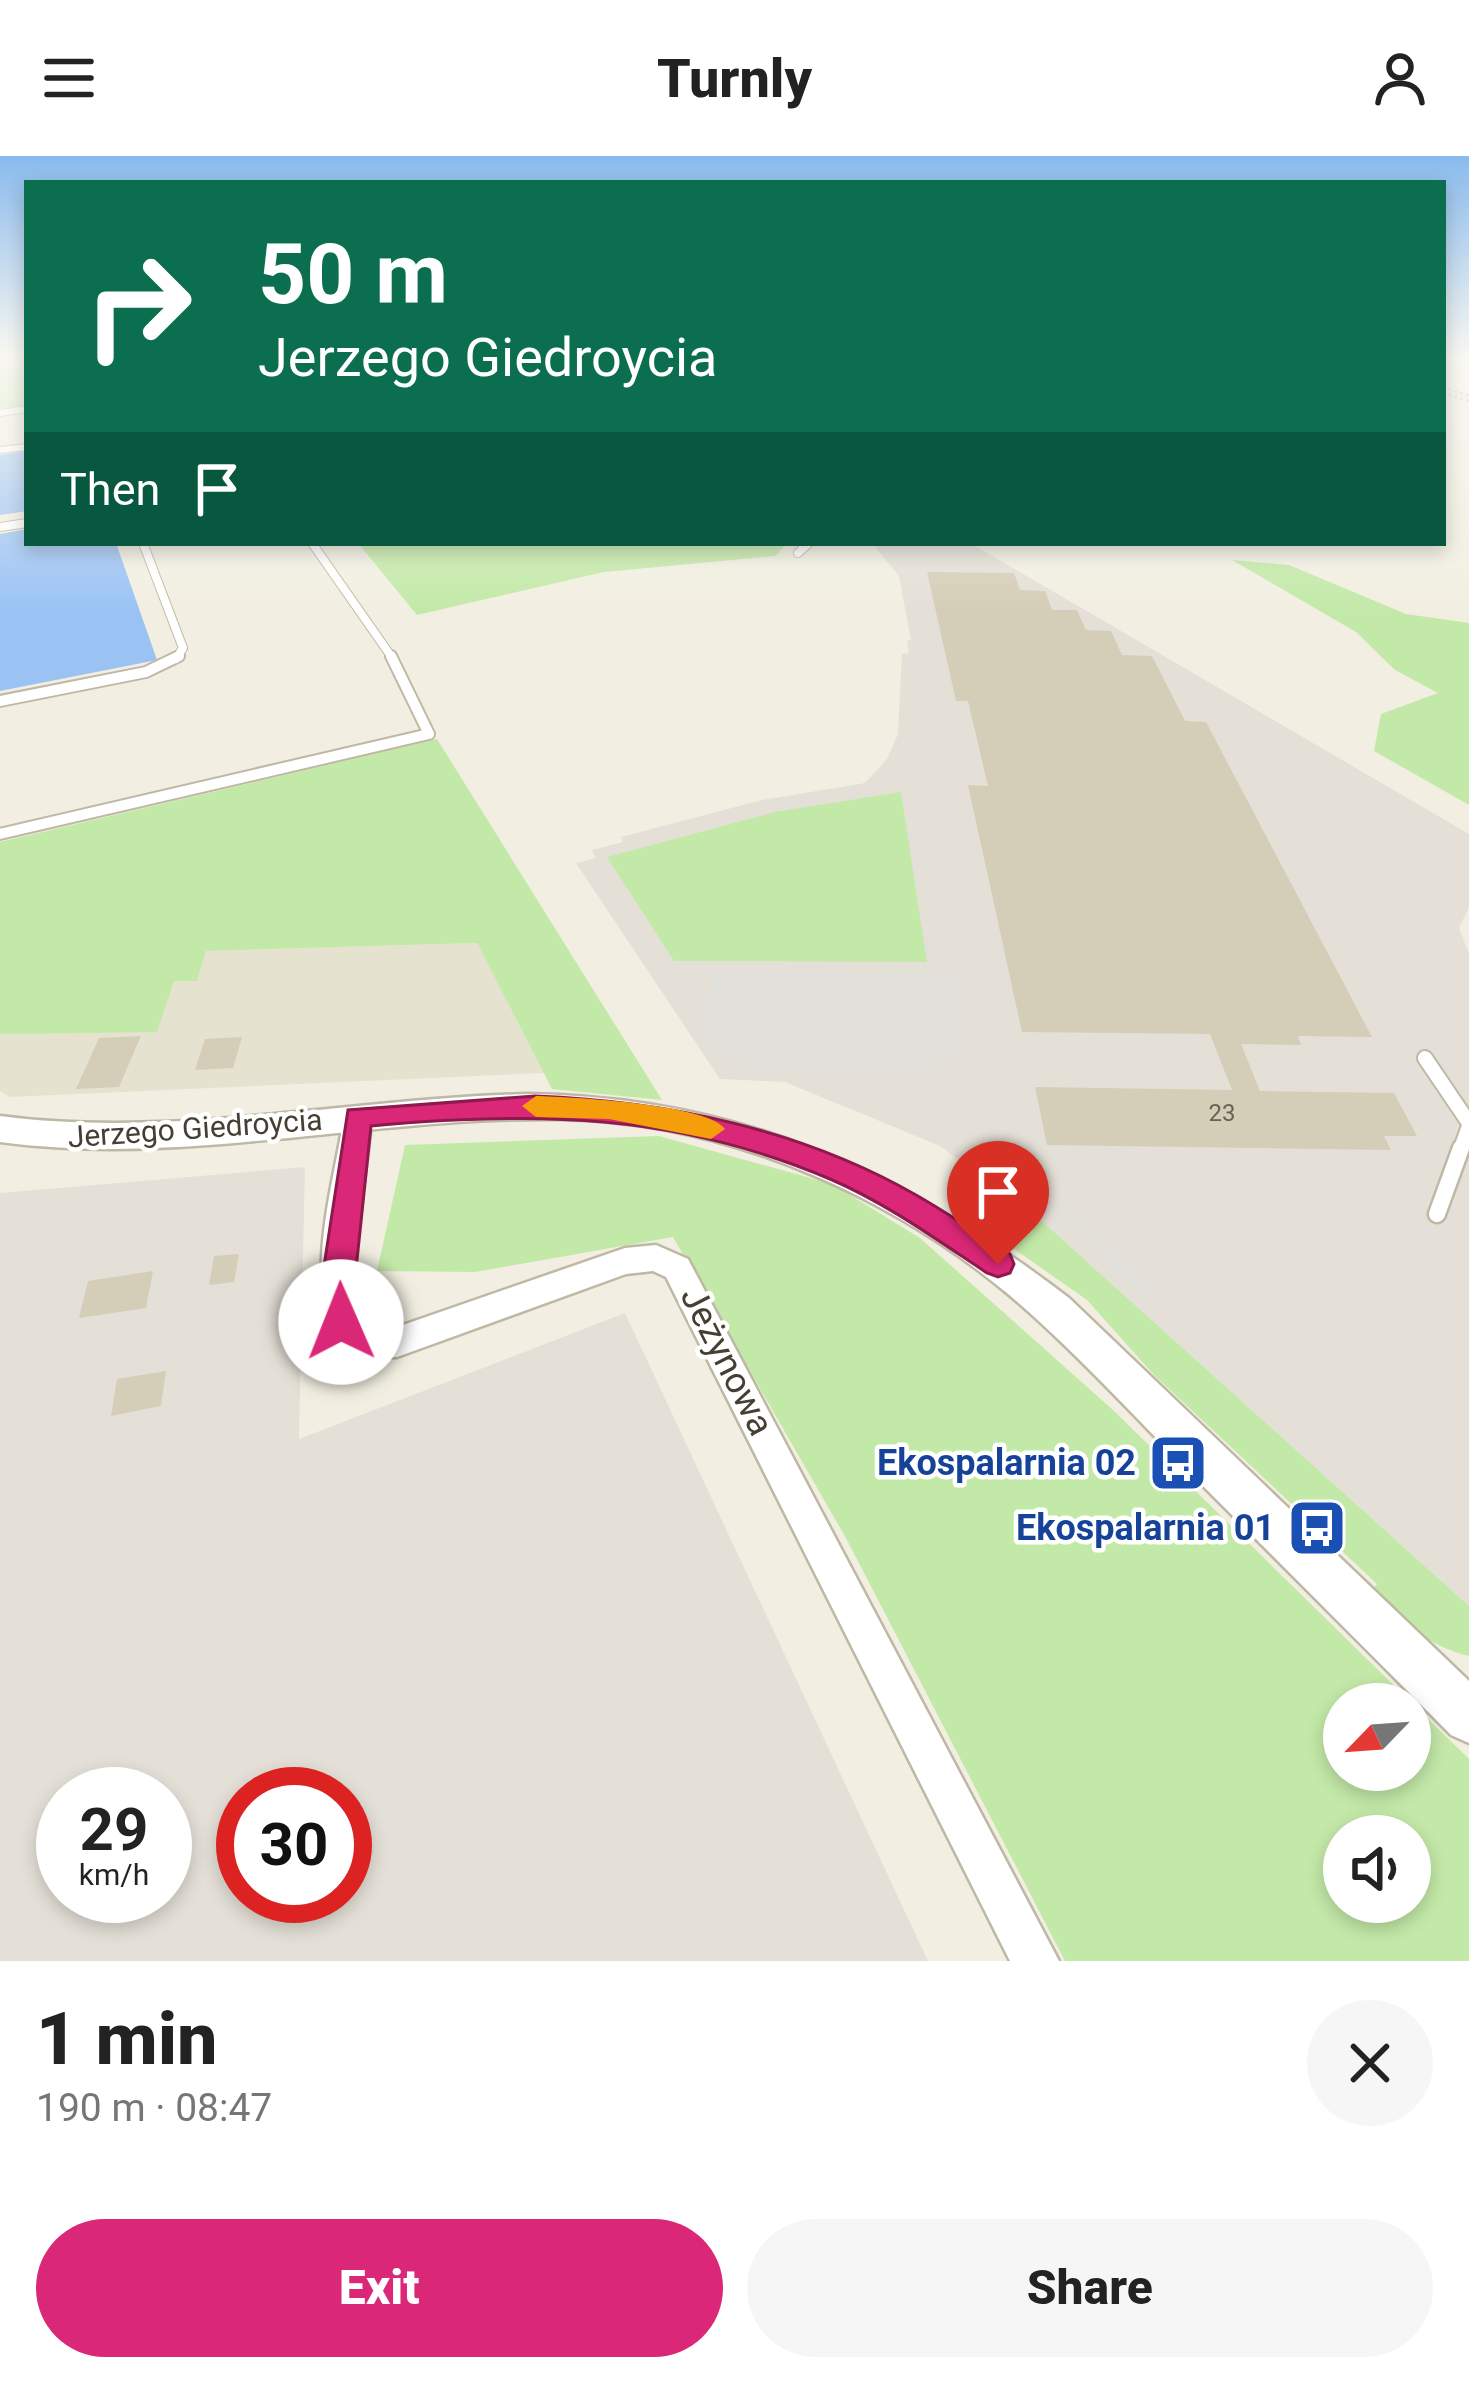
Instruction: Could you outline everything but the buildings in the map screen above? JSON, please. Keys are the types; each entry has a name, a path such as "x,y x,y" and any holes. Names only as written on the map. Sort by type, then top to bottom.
{"street":[{"name":"Jerzego Giedroycia","path":"0,1129 51,1138 115,1138 478,1107 609,1109 752,1139 842,1171 905,1203 998,1264 1054,1310 1469,1718"},
{"name":"Jeżynowa","path":"358,1117 338,1279 338,1310 349,1334 374,1343 397,1342 641,1258 668,1262 685,1278 1035,1961"}],"lane":[{"path":"0,701 146,672 178,658 183,648 144,546"},
{"path":"0,834 428,734 400,669 314,546"},
{"path":"798,553 806,546"},
{"path":"1425,1058 1469,1125 1437,1214"}],"shaded area":[{"path":"874,546 975,546 1469,834 1469,907 1459,928 1469,954 1469,1606 1043,1222 940,1146 785,1082 720,1079 576,863 596,858 592,850 623,842 621,837 762,800 865,783 887,759 898,734 902,654 909,653 907,641 911,640 899,576"},
{"path":"477,943 544,1073 10,1097 0,1091 0,1034 47,1030 174,980 197,980 206,951"},
{"path":"711,970 954,974 964,1029 955,1057 934,1057 935,1071 742,1068 737,1053 707,1047"},
{"path":"305,1167 299,1439 625,1313 928,1961 0,1961 0,1193"},
{"path":"1052,1199 1162,1297 1142,1294 1051,1211"}],"green space":[{"path":"360,546 784,546 776,556 604,572 417,615"},
{"path":"1232,560 1289,565 1406,614 1469,623 1469,805 1374,751 1381,714 1438,693 1395,670 1356,632"},
{"path":"437,739 662,1100 552,1089 477,943 206,951 197,981 174,981 157,1032 0,1034 0,842"},
{"path":"901,792 927,962 674,961 607,857 775,812"},
{"path":"659,1136 832,1184 920,1238 1113,1410 1391,1683 1323,1683 1323,1791 1431,1791 1431,1722 1469,1759 1469,1961 1065,1961 847,1540 673,1237 475,1272 377,1271 405,1145"},
{"path":"972,1170 1043,1222 1469,1606 1469,1656 1427,1639 1393,1613 1370,1592 1377,1584 1154,1375 1087,1300 980,1225 959,1193"}],"water":[{"path":"24,451 24,511 0,515 0,455"},
{"path":"24,530 24,546 117,546 157,660 0,691 0,534"}],"slow traffic":[{"path":"536,1106 609,1109 711,1129"}],"place":[{"name":"Ekospalarnia 02","path":"1178,1463"},
{"name":"Ekospalarnia 01","path":"1317,1528"}],"route":[{"path":"341,1322 338,1279 358,1117 535,1106 609,1109 677,1120 752,1139 842,1171 905,1203 998,1264"}]}
